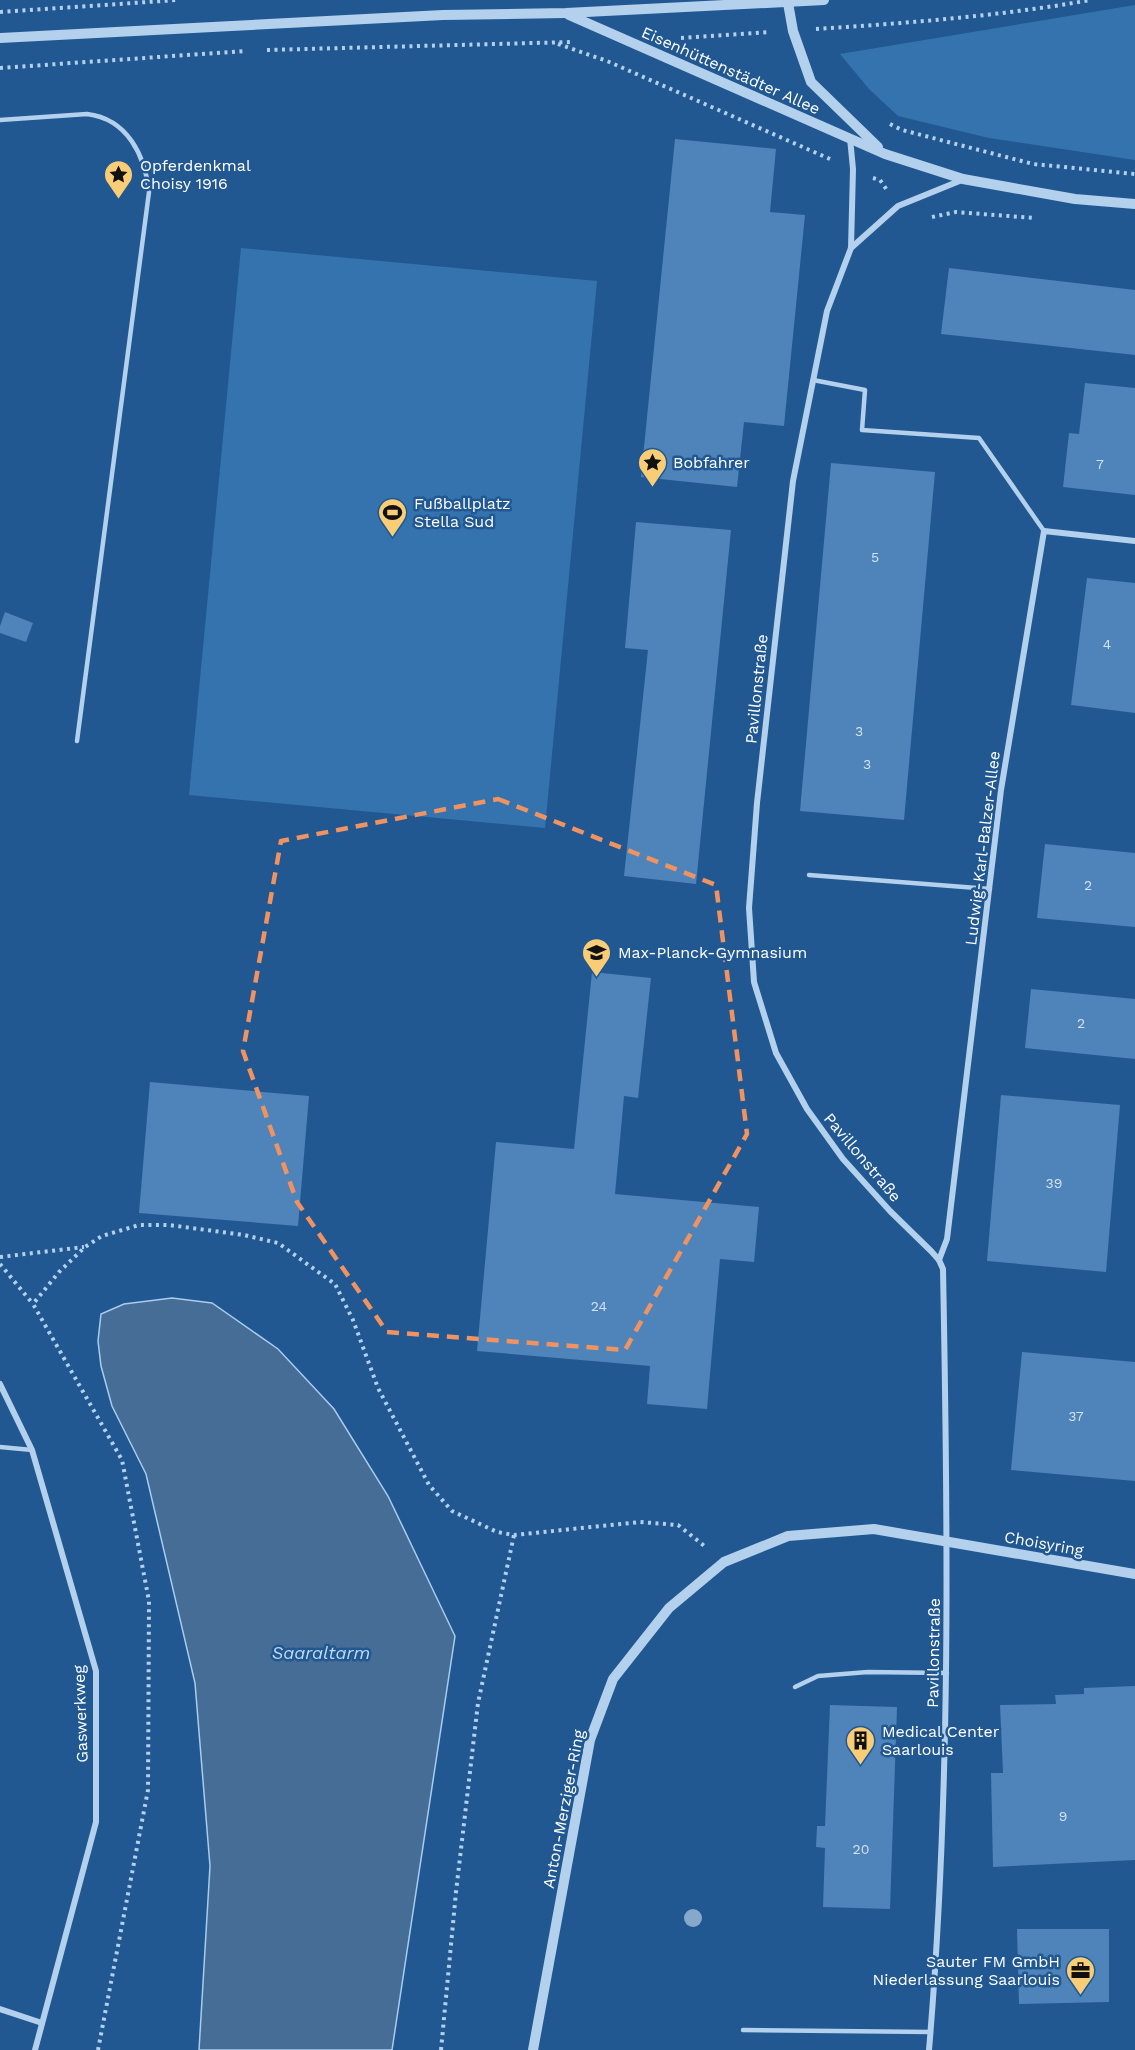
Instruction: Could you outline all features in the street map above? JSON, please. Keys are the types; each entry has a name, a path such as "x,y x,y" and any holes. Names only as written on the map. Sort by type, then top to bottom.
{"street":[{"name":"Eisenhüttenstädter Allee","path":"0,38 443,15 566,13 824,0"},
{"name":"Eisenhüttenstädter Allee","path":"788,3 793,31 811,82 885,154"},
{"name":"Eisenhüttenstädter Allee","path":"566,13 885,154 963,179 1075,199 1135,204"},
{"name":"Pavillonstraße","path":"850,138 853,169 851,248 827,311 793,481 757,803 749,908 754,982 776,1053 807,1109 843,1159 939,1260 943,1269 948,1541 947,1673 942,1842 929,2050"},
{"name":"Pavillonstraße","path":"851,248 898,206 963,179"},
{"path":"1044,531 1135,541"},
{"name":"Ludwig-Karl-Balzer-Allee","path":"939,1260 947,1239 1001,790 1044,531"},
{"name":"Gaswerkweg","path":"0,1384 32,1450 96,1671 96,1822 35,2050"},
{"name":"Anton-Merziger-Ring","path":"533,2050 590,1740 613,1679 669,1608 724,1562 788,1536 874,1529 948,1541"},
{"name":"Choisyring","path":"948,1541 1135,1574"},
{"path":"0,2009 42,2023"}],"lane":[{"path":"0,120 97,115 107,119 133,142 143,158 147,174 149,192 77,741"},
{"path":"813,380 865,390 862,430 980,438 1044,531"},
{"path":"809,875 990,889"},
{"path":"0,1448 32,1450"},
{"path":"795,1687 818,1676 868,1671 947,1673"},
{"path":"742,2030 931,2032"}],"path":[{"path":"0,12 177,0"},
{"path":"815,38 812,29 937,21 1053,7 1091,0"},
{"path":"676,38 793,31"},
{"path":"259,51 576,42"},
{"path":"0,68 247,51"},
{"path":"883,121 902,130 1033,164 1135,174"},
{"path":"33,1304 59,1272 85,1247 102,1236 139,1225 169,1225 244,1235 279,1243 335,1284 353,1320 378,1388 429,1485 452,1511 497,1532 514,1535 640,1522 678,1525 724,1562"},
{"path":"0,1257 85,1247"},
{"path":"0,1264 33,1304 122,1461 149,1601 148,1790 98,2050"},
{"path":"441,2050 456,1892 478,1703 514,1535"}],"highlighted area":[{"path":"498,799 716,885 747,1134 625,1350 387,1332 297,1202 243,1051 281,841"}],"shaded area":[{"path":"1135,5 1135,160 989,138 898,116 869,89 840,54"},
{"name":"Fußballplatz Stella Sud","path":"241,248 597,281 545,828 189,795"}],"water":[{"name":"Saaraltarm","path":"172,1298 212,1303 278,1349 334,1409 388,1496 455,1636 392,2050 199,2050 210,1866 195,1683 146,1474 112,1406 101,1366 98,1341 101,1314 124,1304"}],"building":[{"path":"675,139 776,149 770,212 805,215 784,426 744,422 737,487 641,477"},
{"path":"949,268 1135,290 1135,355 941,334"},
{"path":"1085,383 1135,388 1135,495 1063,487 1069,433 1079,434"},
{"path":"831,463 935,472 904,820 800,811"},
{"path":"636,522 731,530 696,884 624,876 648,650 625,648"},
{"path":"1087,578 1135,583 1135,713 1071,705"},
{"path":"5,612 33,623 26,642 0,633"},
{"path":"1045,844 1135,853 1135,927 1037,918"},
{"path":"592,972 651,978 638,1098 624,1096 615,1194 759,1207 754,1262 720,1259 707,1409 647,1404 650,1366 477,1351 496,1142 574,1149"},
{"path":"1031,989 1135,999 1135,1059 1025,1048"},
{"path":"150,1082 309,1096 298,1226 139,1213"},
{"path":"1001,1095 1120,1105 1106,1272 987,1261"},
{"path":"1022,1352 1135,1362 1135,1481 1011,1470"},
{"path":"1135,1686 1135,1860 993,1867 991,1773 1003,1773 1000,1705 1056,1704 1055,1695 1084,1694 1084,1688"},
{"name":"Medical Center Saarlouis","path":"830,1705 897,1707 890,1909 823,1907 825,1848 816,1847 817,1826 825,1826"},
{"path":"1017,1929 1109,1929 1109,2002 1019,2004"}],"place":[{"name":"Opferdenkmal Choisy 1916","path":"119,200"},
{"name":"Bobfahrer","path":"652,488"},
{"name":"Fußballplatz Stella Sud","path":"393,538"},
{"name":"Max-Planck-Gymnasium","path":"597,978"},
{"name":"Medical Center Saarlouis","path":"861,1766"},
{"name":"Sauter FM GmbH Niederlassung Saarlouis","path":"1081,1996"}]}
